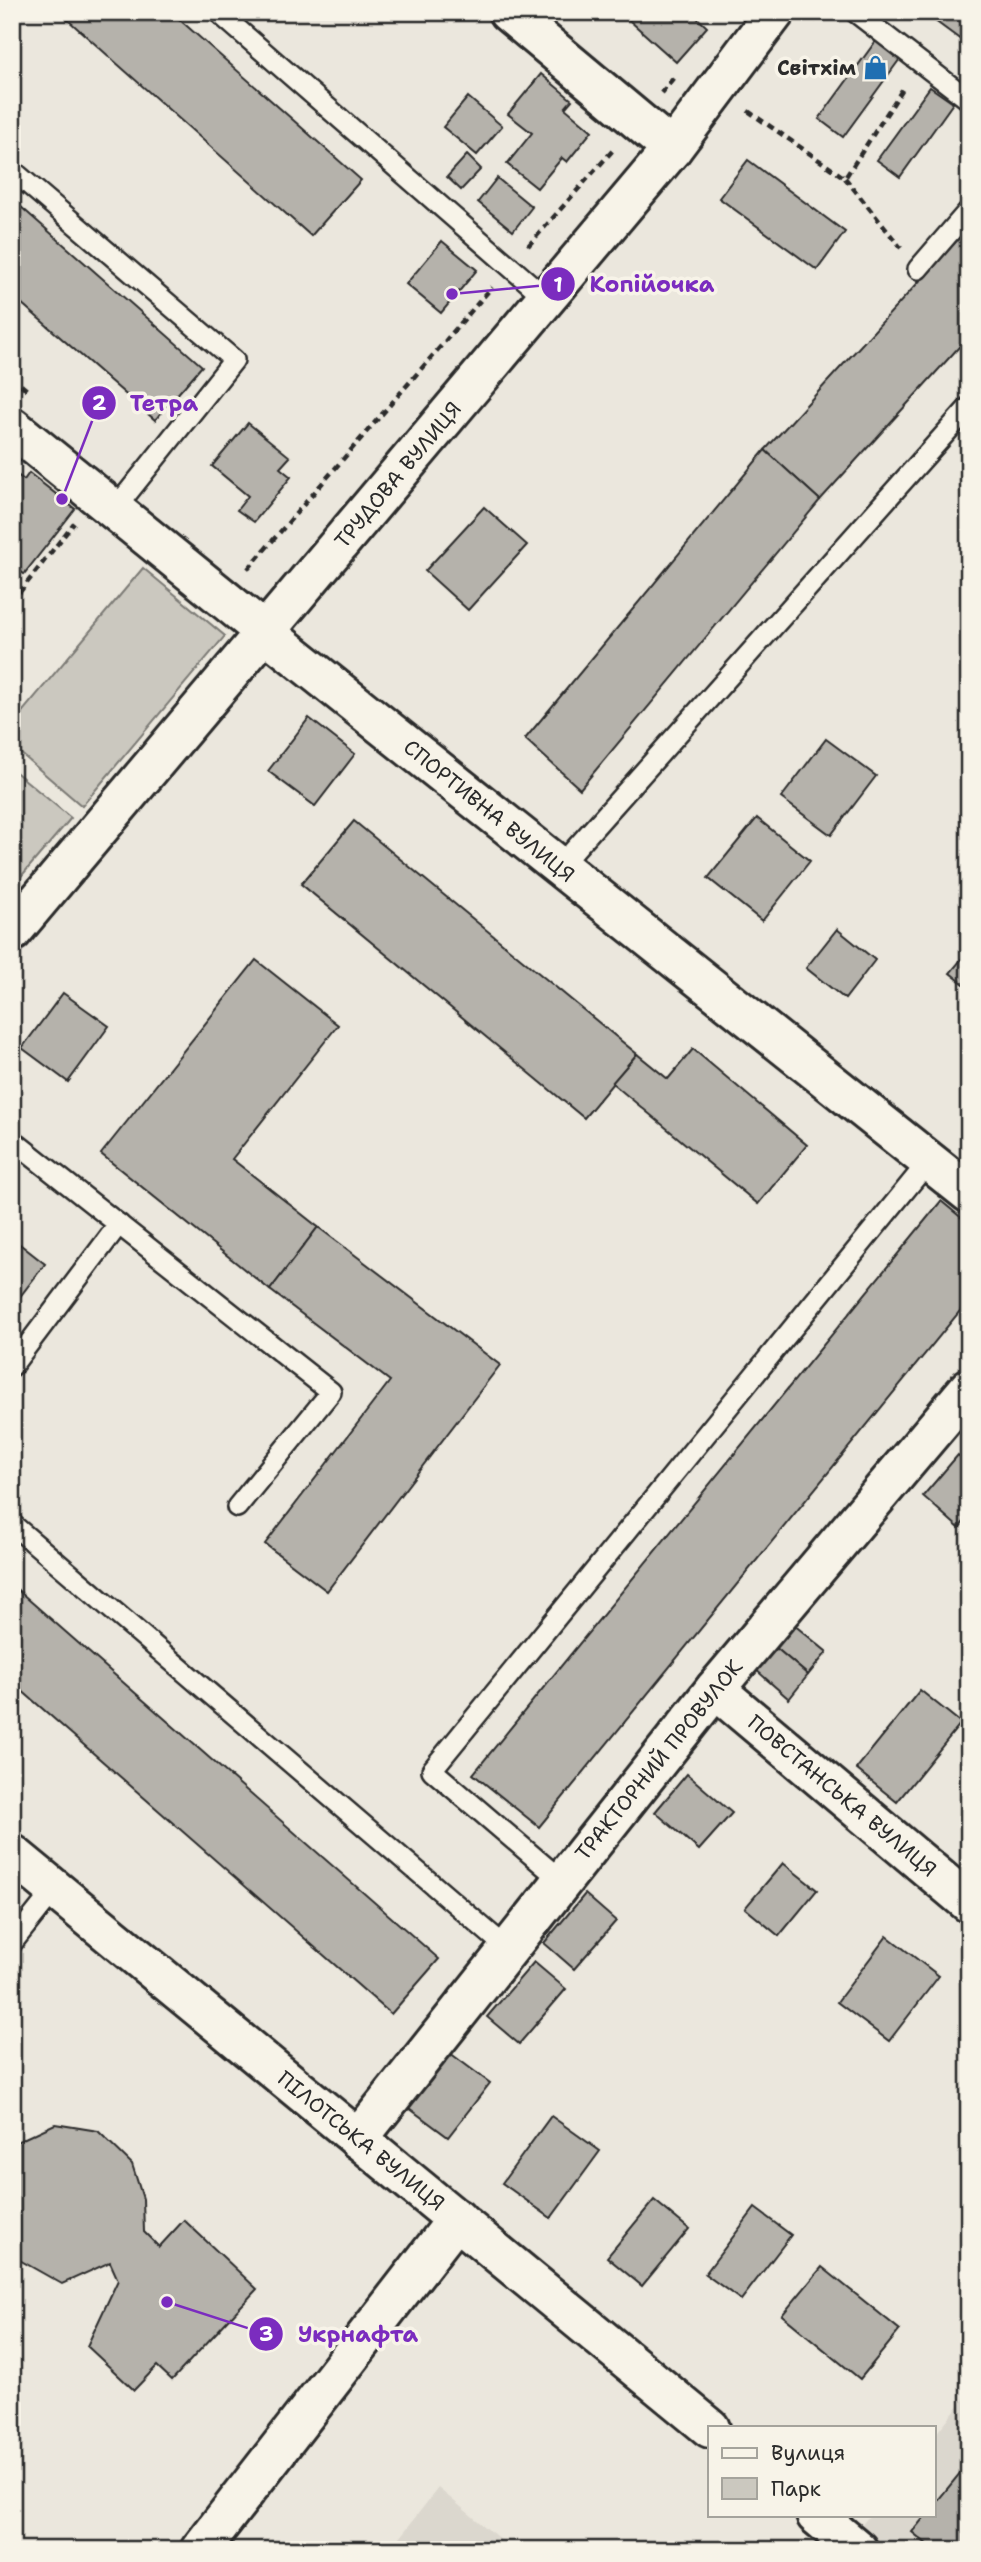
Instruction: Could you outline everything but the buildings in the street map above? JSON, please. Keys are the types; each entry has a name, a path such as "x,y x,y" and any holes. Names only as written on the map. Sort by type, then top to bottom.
{"street":[{"path":"508,12 672,149"},
{"name":"ТРУДОВА ВУЛИЦЯ","path":"12,932 672,149 775,12"},
{"name":"СПОРТИВНА ВУЛИЦЯ","path":"12,427 265,633 969,1193"},
{"name":"ТРАКТОРНИЙ ПРОВУЛОК","path":"358,2139 715,1689 969,1388"},
{"name":"ПОВСТАНСЬКА ВУЛИЦЯ","path":"715,1689 969,1903"},
{"name":"ПІЛОТСЬКА ВУЛИЦЯ","path":"12,1854 708,2426"},
{"path":"200,2550 457,2219"},
{"path":"817,2516 858,2550"}],"lane":[{"path":"218,12 546,298"},
{"path":"855,12 969,100"},
{"path":"12,170 234,360 114,510"},
{"path":"918,269 969,210"},
{"path":"559,867 969,407"},
{"path":"12,1140 331,1392 237,1507"},
{"path":"562,1881 432,1770 929,1161"},
{"path":"12,1366 119,1224"},
{"path":"12,1524 508,1950"},
{"path":"12,1943 55,1889"}],"path":[{"path":"845,178 920,63"},
{"path":"243,575 678,73"},
{"path":"748,111 845,178 918,269"},
{"path":"12,602 77,519"}],"shaded area":[{"path":"969,2393 969,2550 884,2550 858,2529 869,2516 936,2516 936,2434"},
{"path":"438,2488 513,2550 390,2550"}],"green space":[{"path":"143,568 225,636 82,806 12,746 12,724"},
{"path":"12,769 71,818 12,887"}],"place":[{"name":"Світхім","path":"876,68"},
{"name":"Копійочка","path":"452,294"},
{"name":"Тетра","path":"62,499"},
{"name":"Укрнафта","path":"167,2302"}]}
